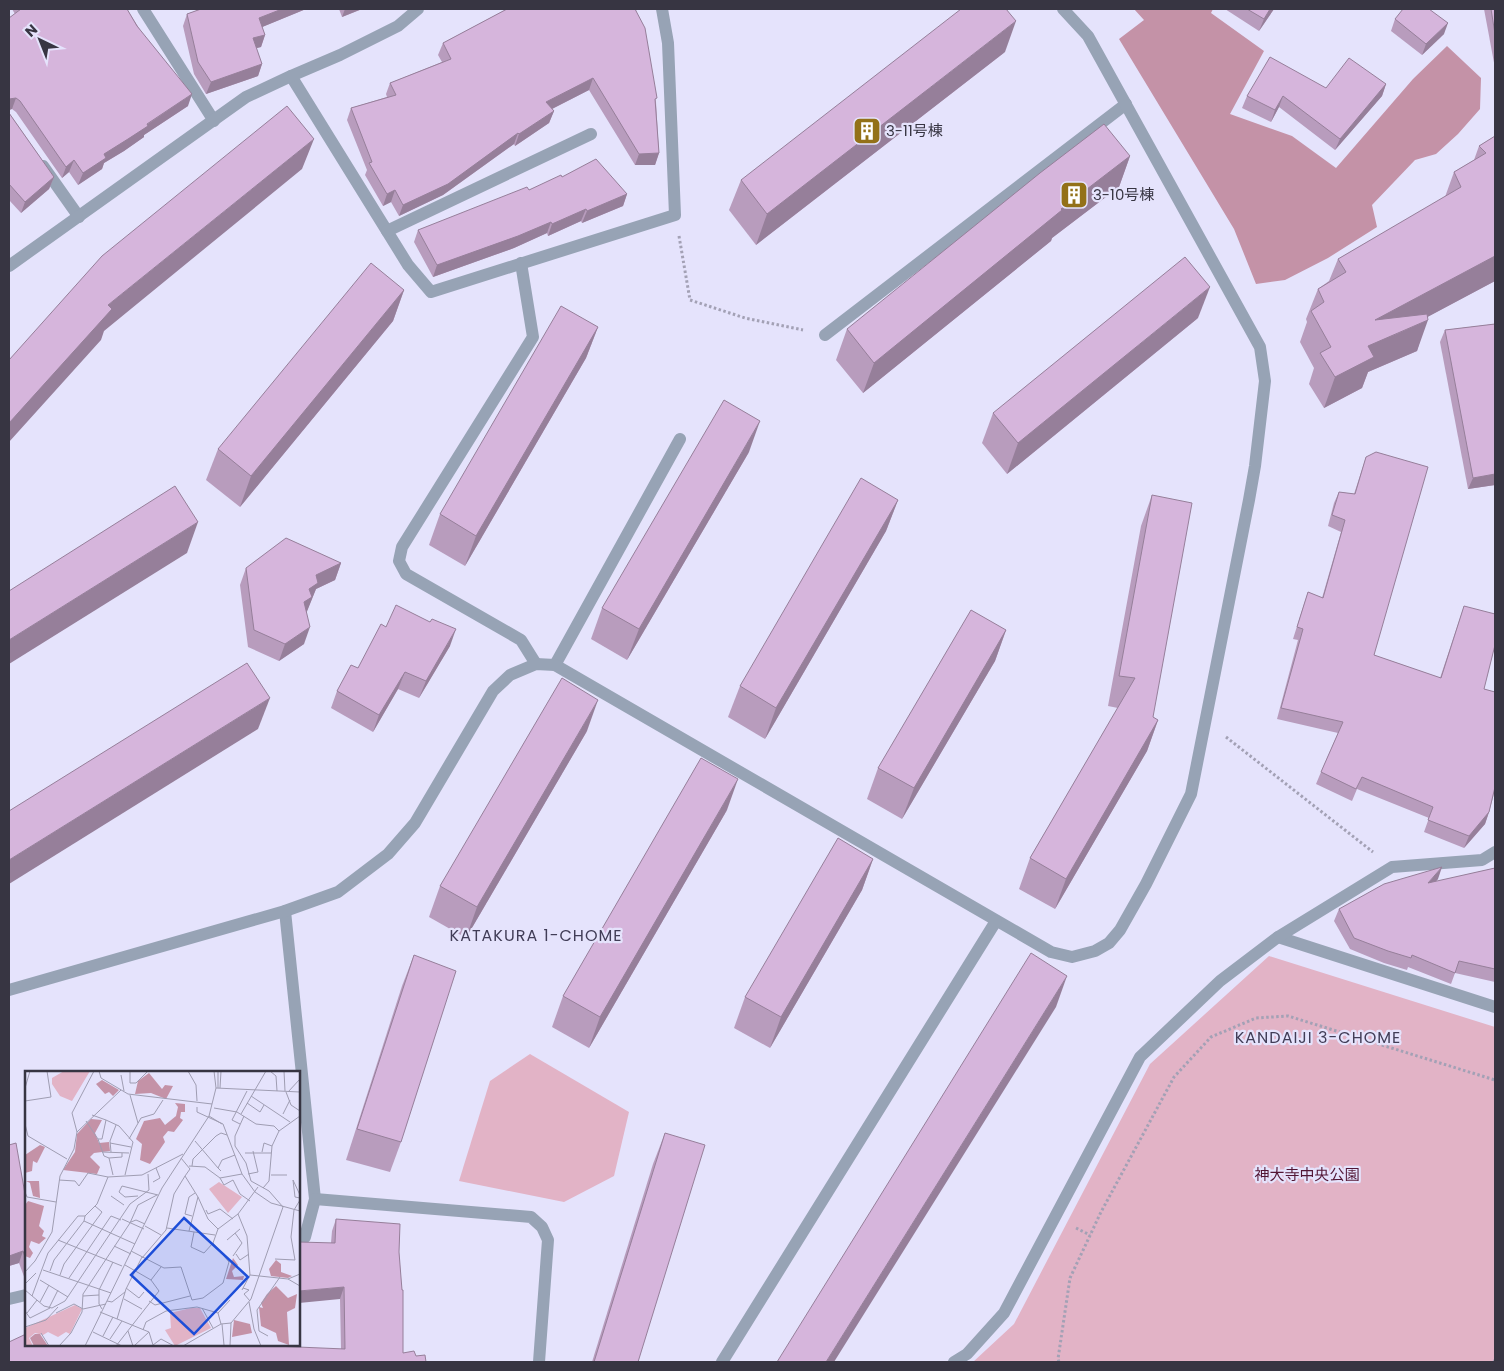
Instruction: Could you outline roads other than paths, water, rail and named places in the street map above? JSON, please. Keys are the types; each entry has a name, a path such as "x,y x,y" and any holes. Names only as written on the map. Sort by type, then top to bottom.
{"street":[{"path":"144,9 214,121"},
{"path":"9,266 246,97 340,55 398,26 418,9"},
{"path":"291,76 408,265 431,292 676,215 668,43 662,9"},
{"path":"9,990 285,911 338,892 388,854 415,823 493,691 510,676 536,664 555,665 1051,952 1072,957 1095,951 1109,944 1120,930 1146,884 1191,794 1255,466 1265,381 1260,347 1088,36 1063,9"},
{"path":"826,334 1126,104"},
{"path":"387,231 591,134"},
{"path":"36,155 79,217"},
{"path":"521,263 533,337 402,547 399,562 406,574 521,640 536,664"},
{"path":"555,665 680,439"},
{"path":"954,1362 968,1354 1004,1313 1140,1057 1220,981 1278,937 1392,867 1482,860 1495,852"},
{"path":"285,911 315,1199 305,1237 300,1238"},
{"path":"722,1362 996,921"},
{"path":"1278,937 1495,1007"},
{"path":"315,1199 531,1217 542,1227 548,1240 538,1362"},
{"path":"9,1299 25,1295"}],"place":[{"name":"3-11号棟","path":"867,131"},
{"name":"3-10号棟","path":"1074,195"}],"district":[{"name":"KATAKURA 1-CHOME","path":"536,935"},
{"name":"KANDAIJI 3-CHOME","path":"1318,1037"}],"park label":[{"name":"神大寺中央公園","path":"1307,1175"}]}
